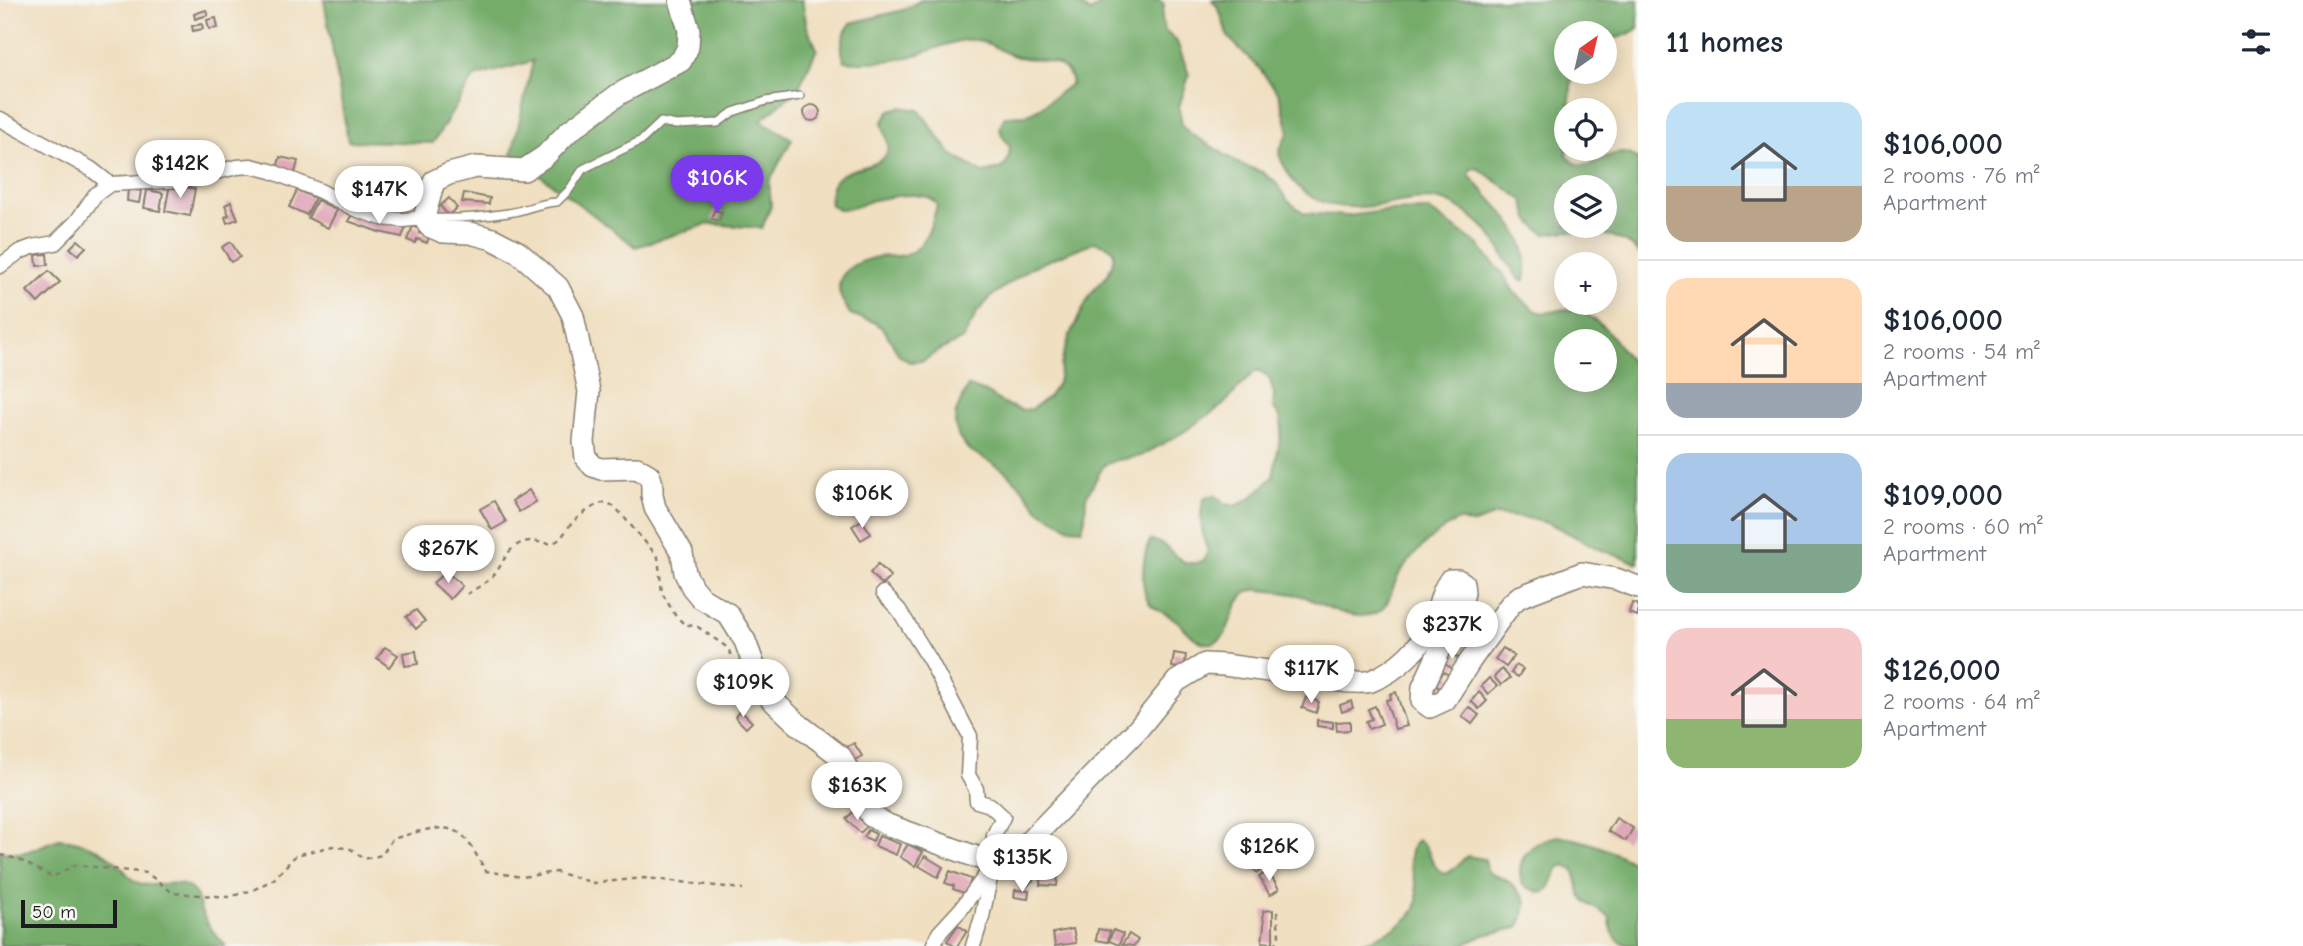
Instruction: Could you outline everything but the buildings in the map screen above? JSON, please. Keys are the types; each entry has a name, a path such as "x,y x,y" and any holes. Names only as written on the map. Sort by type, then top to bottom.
{"main road":[{"path":"680,0 689,30 688,47 681,61 619,94 568,132 545,156 523,170 476,167 434,181 424,218 429,226 443,232 470,233 493,239 518,252 558,287 573,316 589,391 584,442 586,458 593,466 601,469 637,468 649,475 654,508 682,553 685,573 692,587 701,598 728,614 745,641 769,697 798,724 841,757 872,816 888,825 993,863 1007,860 1020,851 1138,729 1177,681 1205,664 1349,682 1370,681 1393,668 1414,651 1431,626 1443,590 1450,580 1458,580 1463,583 1464,593 1460,606 1423,687 1422,701 1430,707 1445,700 1510,605 1519,597 1582,572 1638,587"}],"street":[{"path":"0,119 91,169 110,184"},
{"path":"0,266 19,252 55,243 77,221 95,195 110,184 183,180 237,167 251,166 271,171 355,209 382,218 424,218"},
{"path":"883,593 899,610 930,660 970,736 968,775 976,789 977,801 990,805 1003,817 994,835 993,863 973,946"},
{"path":"933,946 939,933 961,909 993,863"}],"lane":[{"path":"424,218 457,219 510,213 541,203 557,202 583,169 642,140 661,122 676,125 718,123 733,112 766,101 800,96"}],"path":[{"path":"467,594 495,575 510,550 520,543 536,540 544,544 554,543 584,513 599,503 607,503 616,508 657,556 662,593 675,615 684,624 698,627 727,648 733,658"},
{"path":"0,855 18,859 52,877 76,865 147,873 173,893 229,897 253,890 274,879 296,855 333,846 351,849 364,859 382,855 392,839 447,828 463,835 486,871 522,877 556,872 594,883 645,878 743,889"},
{"path":"1275,946 1279,935 1277,911"}],"green space":[{"path":"324,0 802,0 807,27 817,49 798,89 761,120 792,139 769,182 771,206 762,228 708,224 636,247 512,154 533,61 474,77 433,143 348,141"},
{"path":"921,0 1072,0 1090,12 1103,0 1159,0 1164,4 1164,30 1177,42 1189,75 1179,107 1182,125 1190,133 1240,164 1262,172 1276,183 1288,201 1304,213 1347,216 1385,211 1429,210 1479,245 1502,272 1514,292 1536,311 1554,311 1554,315 1588,315 1606,329 1554,329 1554,392 1617,392 1617,343 1638,371 1638,563 1601,550 1551,524 1527,518 1496,515 1472,524 1458,520 1433,537 1412,557 1397,578 1385,606 1376,613 1367,616 1348,615 1305,597 1255,590 1245,594 1240,600 1220,640 1207,643 1193,637 1147,599 1143,572 1148,545 1151,540 1159,543 1187,563 1203,561 1208,552 1201,517 1205,497 1215,495 1226,504 1236,506 1251,498 1273,477 1282,428 1280,417 1273,407 1274,394 1269,377 1258,370 1223,405 1182,433 1141,456 1104,465 1086,497 1082,529 1070,528 1039,510 1020,485 1002,469 968,449 959,438 955,425 956,412 968,386 1022,410 1032,409 1049,396 1058,383 1070,335 1091,293 1107,276 1112,265 1112,249 1094,242 1032,267 992,296 978,311 963,339 923,361 909,362 899,355 885,331 876,323 850,314 839,287 844,273 855,264 877,257 901,256 915,250 926,236 937,206 933,200 926,197 909,195 837,209 831,205 831,189 836,179 879,162 886,155 888,145 882,123 890,110 901,107 919,110 951,154 983,173 1000,169 1008,160 1010,147 1000,129 1006,116 1026,115 1040,108 1072,83 1069,75 1053,63 1016,57 975,40 958,41 893,60 845,61 842,41 851,23 903,10"},
{"path":"1212,0 1638,0 1638,28 1618,38 1617,21 1554,21 1554,84 1571,84 1570,98 1554,98 1554,161 1573,161 1583,165 1597,161 1617,161 1617,153 1638,159 1638,253 1631,245 1617,238 1617,175 1554,175 1554,233 1546,234 1529,219 1523,200 1479,169 1472,168 1469,175 1501,210 1524,248 1525,280 1521,281 1486,229 1449,203 1421,199 1348,207 1324,203 1312,197 1294,182 1279,154 1289,132 1279,94 1258,67 1228,37 1219,9"},
{"path":"1558,836 1599,846 1638,865 1638,946 1617,939 1610,917 1585,902 1574,871 1564,865 1558,868 1549,888 1542,893 1522,884 1520,874 1523,858 1534,846"},
{"path":"59,839 85,844 100,851 136,882 186,886 195,893 206,921 226,946 0,946 0,851 24,852"},
{"path":"1418,840 1426,847 1439,871 1444,874 1450,872 1467,856 1485,859 1488,872 1511,883 1526,901 1522,920 1517,928 1484,935 1461,946 1358,946 1398,926 1416,907 1416,886 1410,857"}]}
